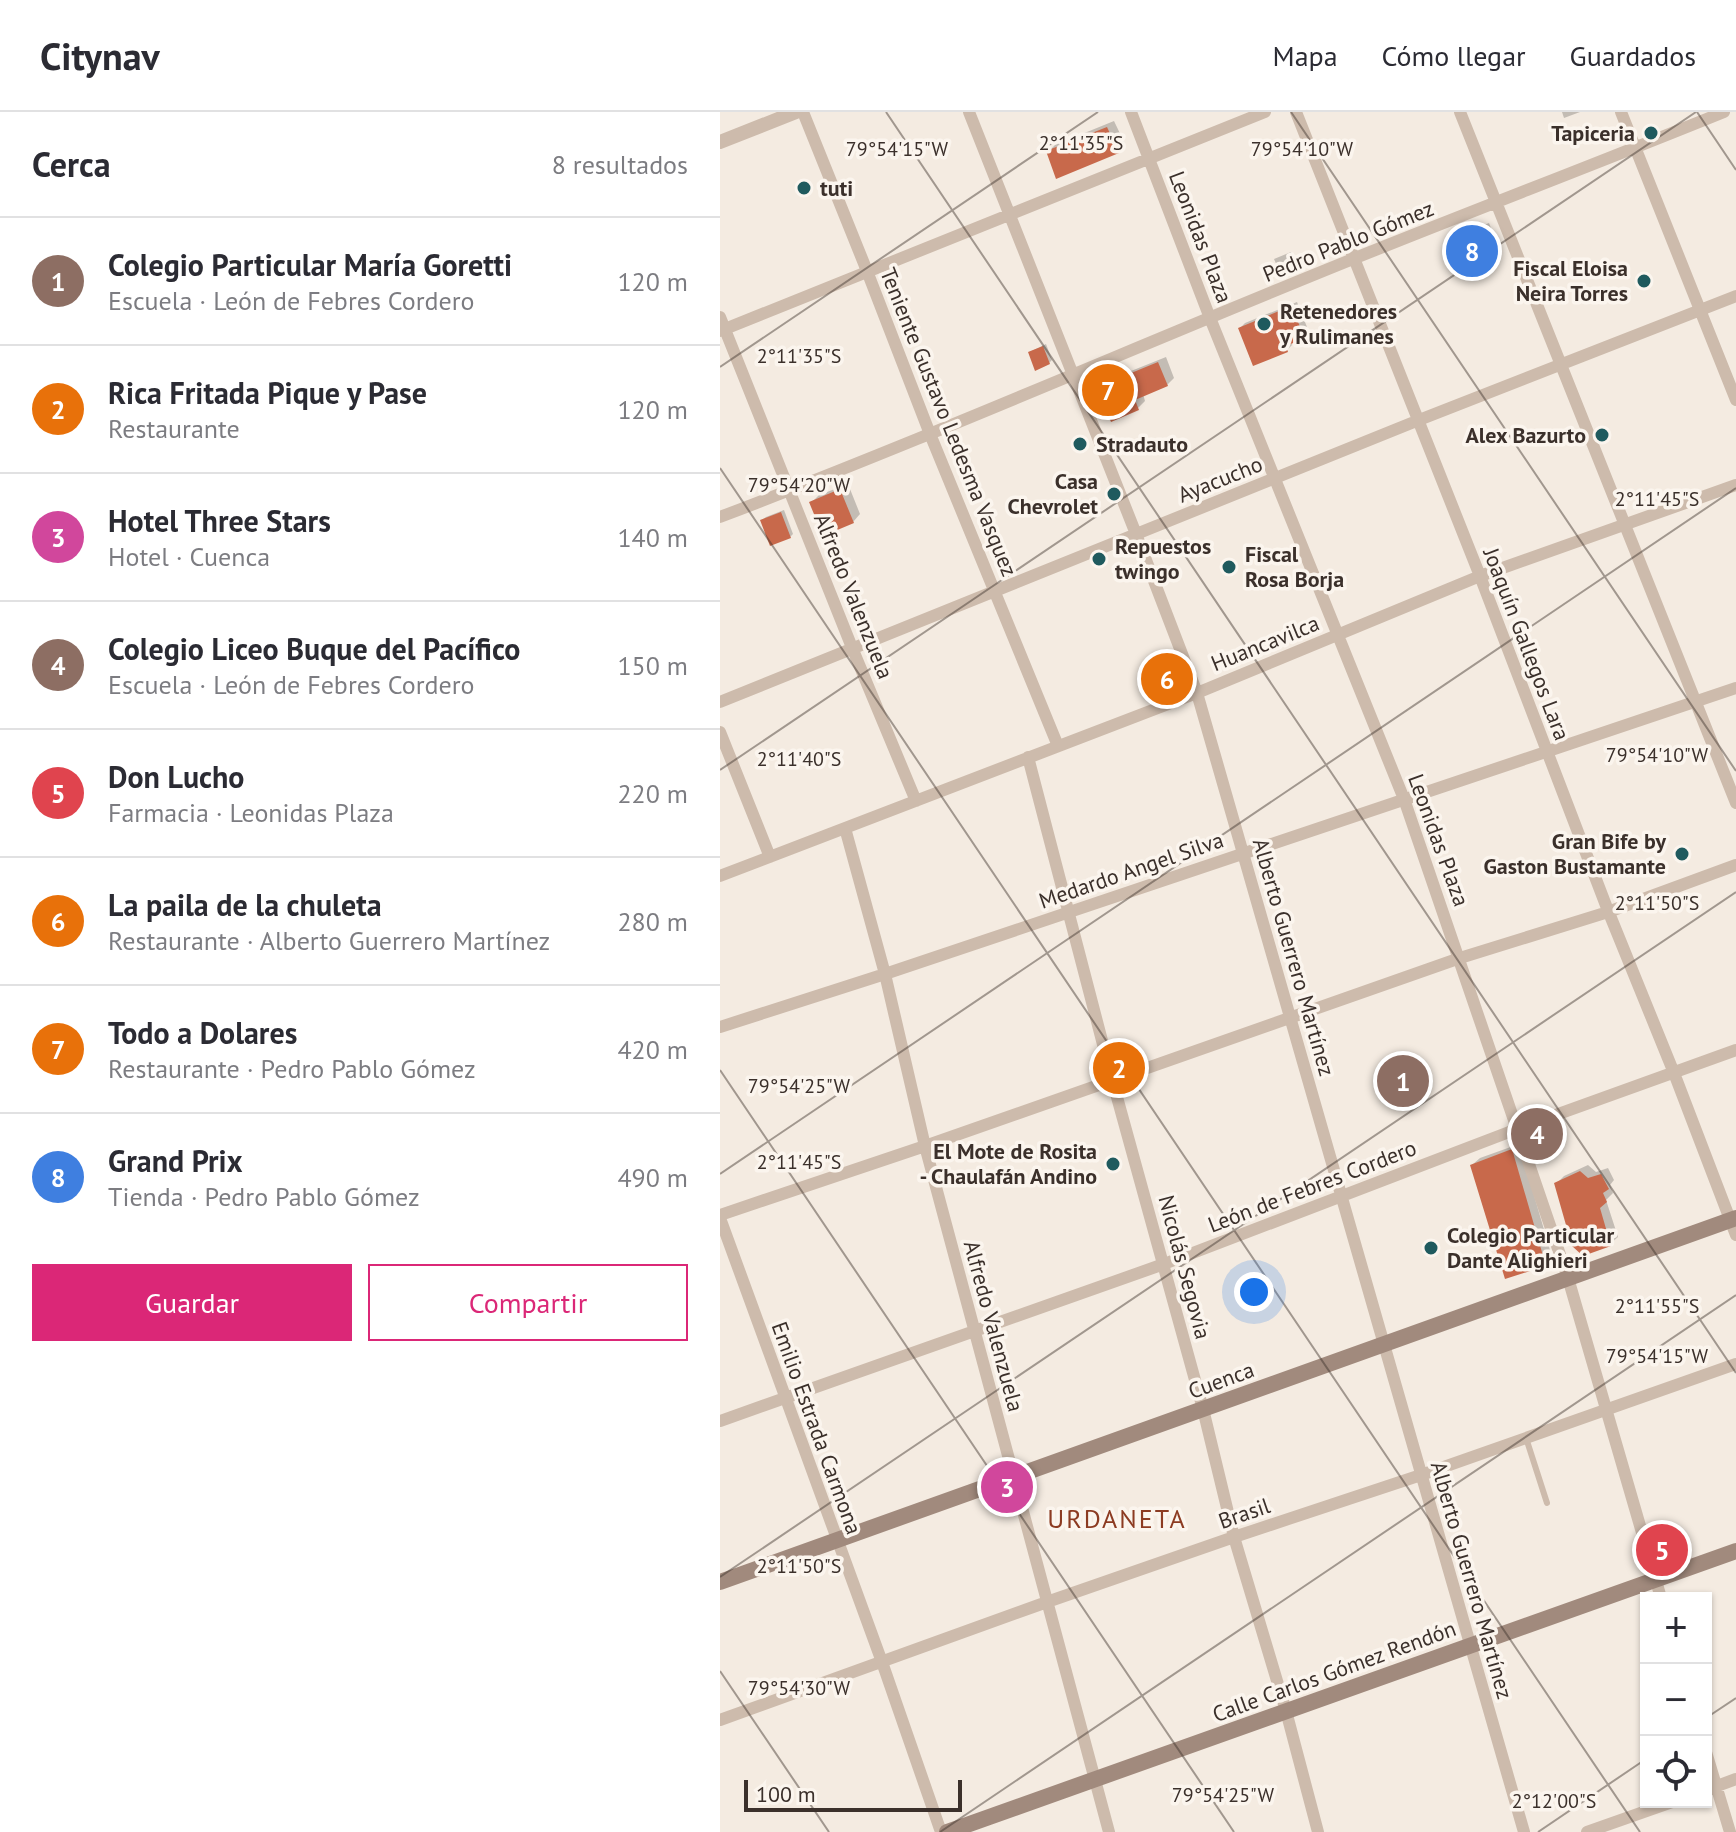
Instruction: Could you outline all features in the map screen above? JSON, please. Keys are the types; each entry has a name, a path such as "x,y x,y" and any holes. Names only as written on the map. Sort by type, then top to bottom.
{"main road":[{"name":"Cuenca","path":"720,1582 1568,1278 1734,1225"},
{"name":"Calle Carlos Gómez Rendón","path":"944,1832 1736,1551"}],"street":[{"path":"720,142 796,112"},
{"name":"Teniente Gustavo Ledesma Vasquez","path":"803,112 1058,746"},
{"name":"Alberto Guerrero Martínez","path":"969,112 1197,693 1524,1832"},
{"name":"Leonidas Plaza","path":"1131,112 1210,318 1404,799 1568,1278 1659,1592"},
{"path":"722,326 1265,112"},
{"name":"Joaquín Gallegos Lara","path":"1296,112 1480,576 1608,912 1734,1225"},
{"path":"1460,112 1736,803"},
{"path":"1621,112 1736,400"},
{"name":"Pedro Pablo Gómez","path":"720,517 1724,112"},
{"name":"Ayacucho","path":"720,702 1419,420 1736,296"},
{"name":"Alfredo Valenzuela","path":"722,326 916,801"},
{"name":"Huancavilca","path":"720,876 1197,693 1480,576 1736,485"},
{"name":"Medardo Angel Silva","path":"720,1027 1736,688"},
{"path":"720,732 770,857"},
{"name":"Nicolás Segovia","path":"1028,757 1203,1409 1234,1537 1318,1832"},
{"name":"Alfredo Valenzuela","path":"845,828 885,974 925,1146 1109,1832"},
{"path":"720,1217 1460,958 1608,912 1736,865"},
{"name":"León de Febres Cordero","path":"720,1421 1164,1264 1517,1129 1736,1050"},
{"name":"Emilio Estrada Carmona","path":"720,1217 944,1832"},
{"name":"Brasil","path":"720,1720 1047,1602 1736,1364"},
{"path":"1712,1788 1736,1779"},
{"path":"1712,1790 1730,1832"},
{"path":"1587,1832 1655,1808"}],"lane":[{"path":"1526,1438 1547,1503"}],"building":[{"path":"1107,127 1119,153 1056,179 1046,151"},
{"path":"1483,227 1497,261 1460,276 1447,241"},
{"path":"1291,306 1305,338 1286,346 1288,352 1253,366 1238,328"},
{"path":"1043,346 1050,364 1035,371 1028,352"},
{"path":"1158,362 1168,386 1135,400 1139,410 1111,422 1097,387"},
{"path":"840,489 854,523 823,536 809,502"},
{"path":"781,512 791,538 770,546 760,520"},
{"path":"1512,1149 1546,1266 1505,1279 1470,1165"},
{"path":"1580,1171 1588,1178 1601,1174 1609,1189 1603,1193 1607,1202 1600,1208 1611,1246 1583,1256 1572,1246 1554,1183"}],"place":[{"name":"Tapiceria","path":"1651,133"},
{"name":"tuti","path":"804,188"},
{"name":"Grand Prix","path":"1472,251"},
{"name":"Fiscal Eloisa Neira Torres","path":"1644,281"},
{"name":"Retenedores y Rulimanes","path":"1264,324"},
{"name":"Todo a Dolares","path":"1108,390"},
{"name":"Alex Bazurto","path":"1602,435"},
{"name":"Stradauto","path":"1080,444"},
{"name":"Casa Chevrolet","path":"1114,494"},
{"name":"Repuestos twingo","path":"1099,559"},
{"name":"Fiscal Rosa Borja","path":"1229,567"},
{"name":"La paila de la chuleta","path":"1167,679"},
{"name":"Gran Bife by Gaston Bustamante","path":"1682,854"},
{"name":"Rica Fritada Pique y Pase","path":"1119,1068"},
{"name":"Colegio Particular María Goretti","path":"1403,1081"},
{"name":"Colegio Liceo Buque del Pacífico","path":"1537,1134"},
{"name":"El Mote de Rosita - Chaulafán Andino","path":"1113,1164"},
{"name":"Colegio Particular Dante Alighieri","path":"1431,1248"},
{"name":"Hotel Three Stars","path":"1007,1487"},
{"name":"Don Lucho","path":"1662,1550"}],"district":[{"name":"URDANETA","path":"1117,1519"}]}
